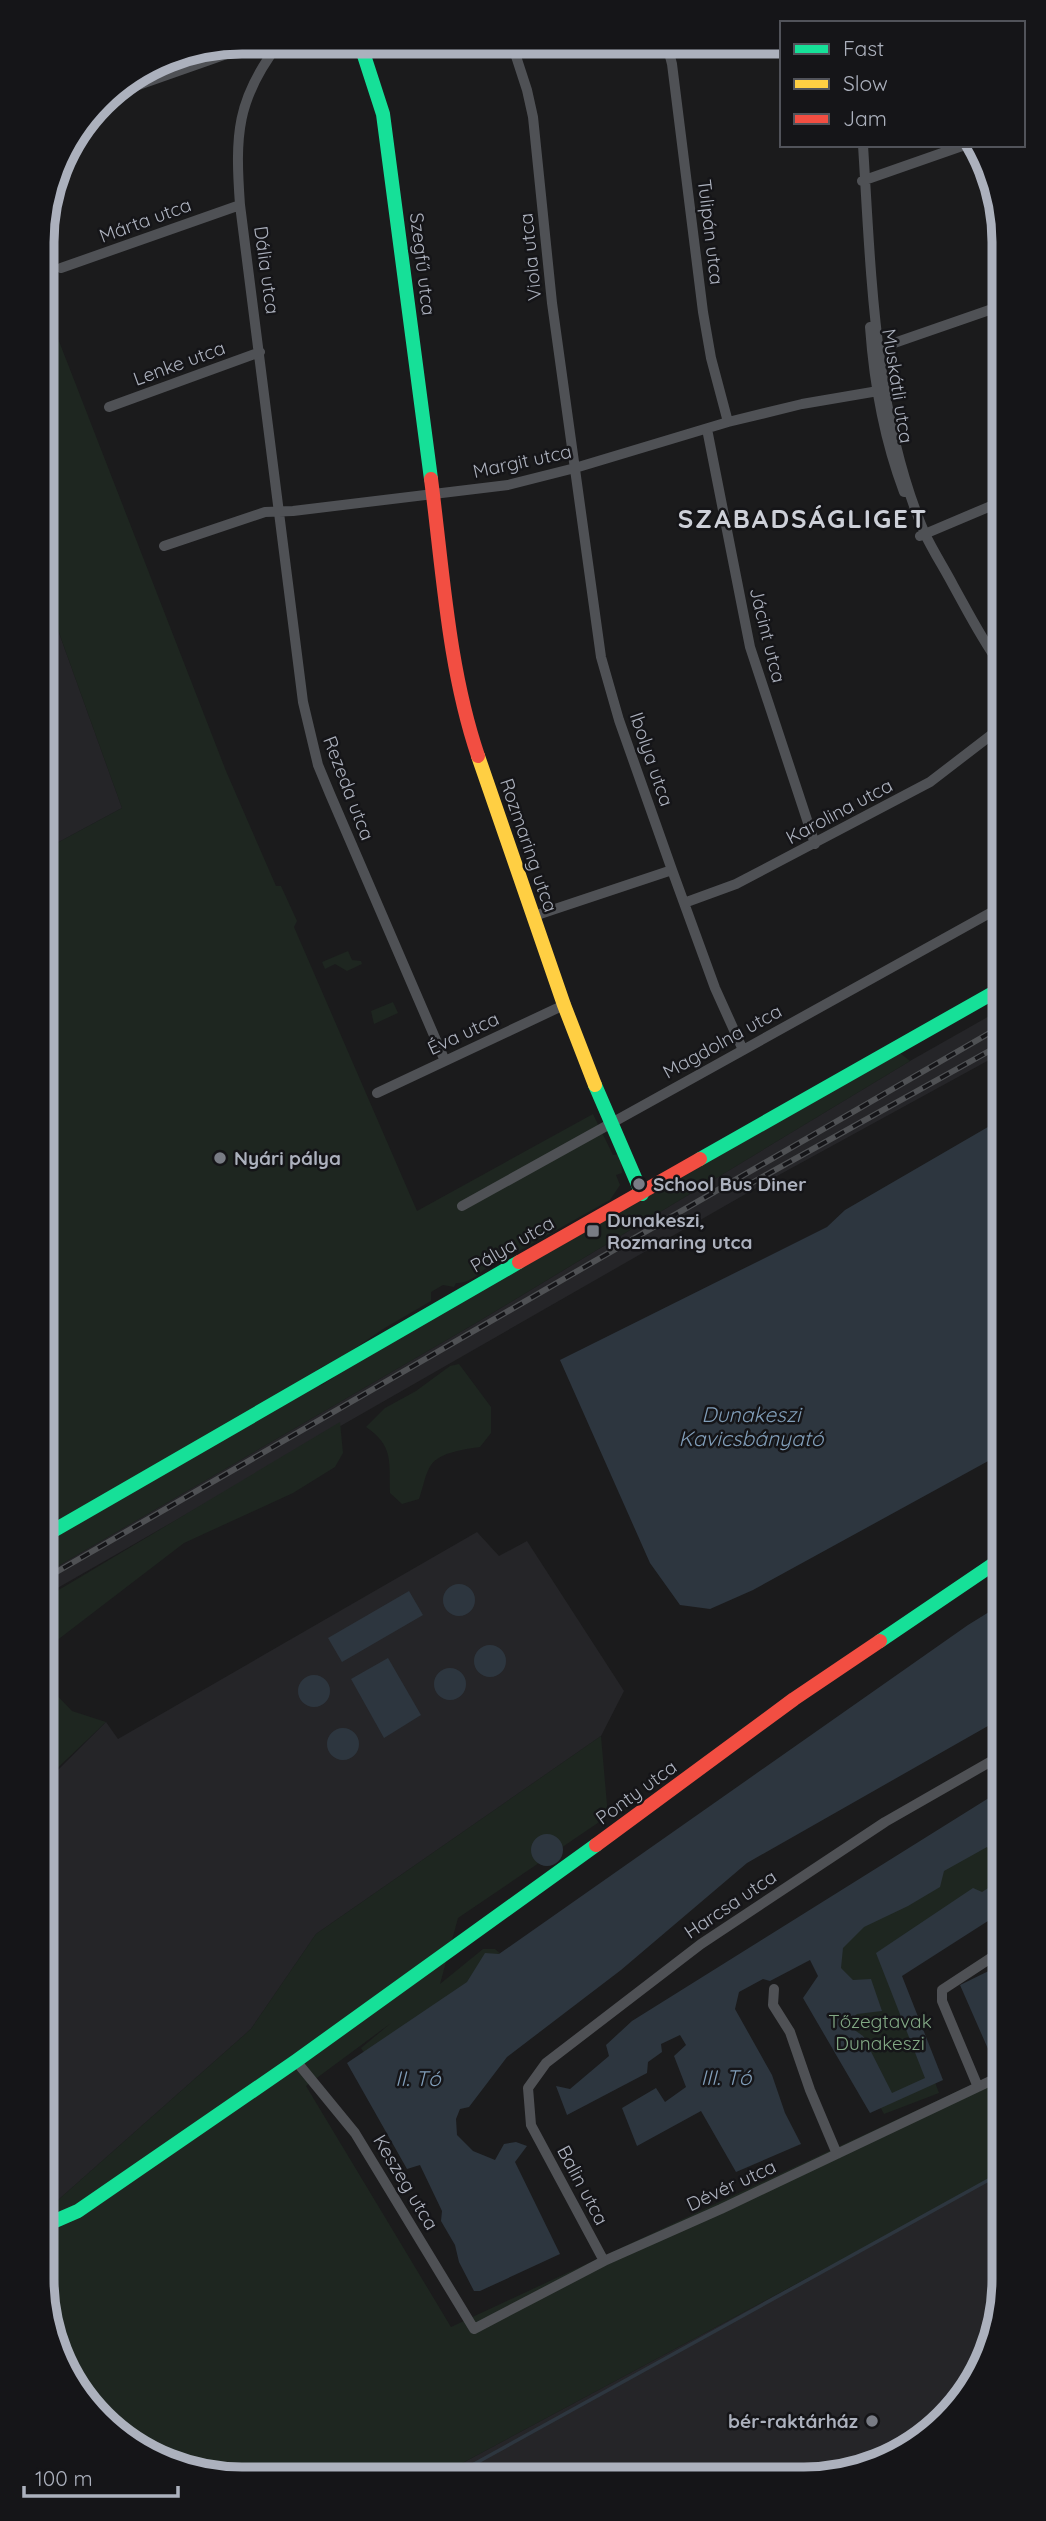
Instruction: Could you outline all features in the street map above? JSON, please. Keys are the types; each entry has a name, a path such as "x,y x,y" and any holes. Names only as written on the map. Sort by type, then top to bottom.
{"street":[{"name":"Tulipán utca","path":"669,54 709,346 728,422"},
{"name":"Dália utca","path":"270,55 242,108 237,151 240,205 281,511"},
{"name":"Szegfű utca","path":"364,55 383,114 433,494"},
{"name":"Viola utca","path":"515,55 533,117 552,303 575,468"},
{"path":"140,84 221,56"},
{"name":"Muskátli utca","path":"857,147 875,350 893,464 922,535 961,610 992,652"},
{"name":"Muskátli utca","path":"862,181 863,147"},
{"path":"862,181 959,147"},
{"name":"Márta utca","path":"61,268 240,205"},
{"path":"875,350 992,309"},
{"name":"Lenke utca","path":"109,407 260,352"},
{"name":"Margit utca","path":"164,546 265,512 508,485 575,468 728,422 802,404 881,391"},
{"name":"Jácint utca","path":"707,429 750,647 815,844"},
{"name":"Ibolya utca","path":"575,468 601,657 672,870 715,988 743,1050"},
{"name":"Rozmaring utca","path":"433,494 457,679 468,726 564,1005 610,1124 642,1194"},
{"path":"922,535 992,506"},
{"name":"Rezeda utca","path":"281,511 303,702 318,765 445,1061"},
{"name":"Karolina utca","path":"684,903 736,884 930,782 992,735"},
{"path":"534,916 672,870"},
{"name":"Magdolna utca","path":"462,1206 992,912"},
{"name":"Pálya utca","path":"54,1530 577,1228 642,1194 992,994"},
{"name":"Éva utca","path":"377,1093 564,1005"},
{"name":"Ponty utca","path":"54,2221 78,2211 296,2061 691,1777 794,1699 991,1566"},
{"name":"Harcsa utca","path":"531,2125 528,2088 546,2063 701,1944 886,1822 991,1761"},
{"path":"978,2087 942,2001 942,1990 991,1958"},
{"path":"774,1989 773,2005 790,2032 810,2090 837,2154"},
{"name":"Keszeg utca","path":"296,2061 355,2133 474,2329"},
{"name":"Dévér utca","path":"474,2329 604,2261 991,2081"},
{"name":"Balin utca","path":"531,2125 604,2261"}],"shaded area":[{"path":"55,621 122,808 55,844"},
{"path":"992,1015 992,1059 777,1176 54,1590 54,1568 476,1323 910,1061"},
{"path":"477,1532 499,1556 527,1541 624,1691 601,1736 316,1934 251,2029 54,2204 54,1774 106,1722 118,1739"},
{"path":"991,2179 991,2292 982,2340 967,2373 937,2412 908,2435 887,2447 853,2460 804,2467 455,2467"}],"green space":[{"name":"Nyári pálya","path":"55,331 226,771 276,886 281,886 297,921 294,927 417,1211 593,1114 613,1155 621,1154 622,1173 616,1175 620,1185 610,1200 519,1251 501,1256 470,1280 456,1283 454,1287 443,1285 431,1292 431,1301 383,1329 334,1363 323,1366 287,1392 274,1396 242,1421 54,1531 55,844 122,808 55,621"},
{"path":"348,951 352,960 361,961 362,964 347,971 335,964 325,969 322,962"},
{"path":"393,1002 398,1013 374,1024 371,1011"},
{"path":"900,1053 910,1061 476,1323 54,1568 54,1538 310,1387 322,1385 333,1378 341,1367"},
{"path":"459,1364 491,1407 491,1433 480,1447 440,1457 427,1473 419,1499 402,1504 390,1493 386,1448 366,1427 385,1408 416,1391 450,1366"},
{"path":"340,1422 343,1453 335,1467 293,1493 184,1543 54,1642 54,1593"},
{"path":"54,1693 72,1711 106,1722 54,1771"},
{"path":"601,1736 608,1816 458,1918 440,1984 483,1949 495,1949 530,1979 419,2141 361,2048 391,2023 306,2086 451,2327 991,2076 991,2179 455,2467 242,2467 181,2457 138,2435 118,2420 101,2403 79,2373 61,2328 56,2304 54,2204 251,2029 316,1934"},
{"name":"Tőzegtavak Dunakeszi","path":"991,1832 991,1894 888,1957 939,2093 884,2114 833,2018 821,1934"}],"water":[{"name":"Dunakeszi Kavicsbányató","path":"992,1125 991,1459 753,1590 710,1609 680,1605 650,1563 560,1360 827,1227 845,1210"},
{"path":"459,1584 471,1588 475,1600 471,1612 459,1616 447,1612 443,1600 447,1588"},
{"path":"409,1591 423,1615 342,1662 328,1638"},
{"name":"II. Tó","path":"991,1611 991,1724 747,1863 621,1970 507,2057 469,2107 460,2109 456,2119 457,2135 473,2151 495,2160 504,2144 516,2142 527,2146 515,2162 560,2254 480,2291 474,2291 459,2262 455,2245 441,2221 442,2211 420,2165 407,2169 347,2063 467,1982 485,1953 499,1954"},
{"path":"490,1645 502,1649 506,1661 502,1673 490,1677 478,1673 474,1661 478,1649"},
{"path":"388,1658 421,1715 384,1738 351,1679"},
{"path":"450,1668 462,1672 466,1684 462,1696 450,1700 438,1696 434,1684 438,1672"},
{"path":"314,1675 326,1679 330,1691 326,1703 314,1707 302,1703 298,1691 302,1679"},
{"path":"343,1728 355,1732 359,1744 355,1756 343,1760 331,1756 327,1744 331,1732"},
{"name":"III. Tó","path":"991,1796 991,1851 987,1847 944,1871 940,1887 864,1927 843,1948 841,1968 853,1980 871,1979 882,2011 857,2014 846,2024 863,2036 892,2093 925,2078 876,1953 973,1888 982,1892 991,1886 991,1919 902,1976 943,2080 870,2113 803,1998 818,1976 810,1960 770,1981 763,1979 739,1992 735,2009 772,2075 785,2113 801,2144 736,2172 701,2111 637,2146 622,2108 656,2088 665,2102 686,2087 674,2056 686,2045 680,2035 661,2044 662,2052 648,2062 647,2073 567,2115 556,2086 570,2089 609,2056 606,2045 632,2021"},
{"path":"547,1834 559,1838 563,1850 559,1862 547,1866 535,1862 531,1850 535,1838"},
{"path":"991,1970 991,2056 960,1985"}],"waterway":[{"path":"469,2467 991,2179"}],"railway":[{"path":"54,1573 992,1032"},
{"path":"748,1185 992,1050"}],"traffic: fast":[{"path":"364,55 383,114 431,479"},
{"path":"700,1159 992,994"},
{"path":"595,1085 642,1194"},
{"path":"54,1530 519,1262"},
{"path":"880,1641 991,1566"},
{"path":"54,2221 78,2211 296,2061 596,1845"}],"traffic: slow":[{"path":"478,756 564,1005 595,1085"}],"traffic: jam":[{"path":"431,479 453,654 478,756"},
{"path":"519,1262 700,1159"},
{"path":"596,1845 794,1699 880,1641"}],"place":[{"name":"Nyári pálya","path":"220,1158"},
{"name":"School Bus Diner","path":"639,1184"},
{"name":"Dunakeszi, Rozmaring utca","path":"593,1231"},
{"name":"bér-raktárház","path":"872,2421"}],"district":[{"name":"SZABADSÁGLIGET","path":"803,518"}]}
